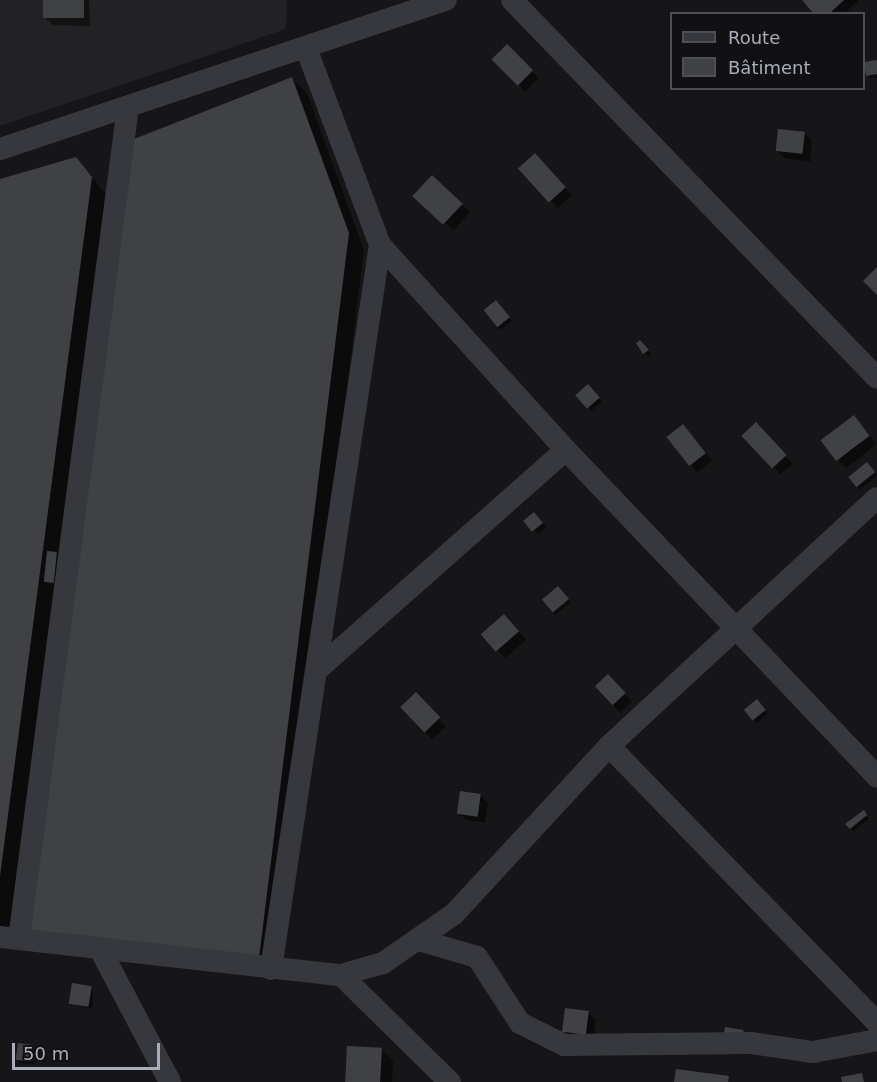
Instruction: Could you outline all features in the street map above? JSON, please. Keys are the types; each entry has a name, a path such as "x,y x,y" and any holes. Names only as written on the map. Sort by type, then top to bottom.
{"street":[{"path":"0,149 447,0"},
{"path":"512,0 877,378"},
{"path":"306,48 380,245 566,450 877,777"},
{"path":"128,107 9,938 101,951 341,975 383,963 422,941 609,746 877,498"},
{"path":"272,969 380,245"},
{"path":"317,670 566,450"},
{"path":"609,746 877,1023"},
{"path":"422,941 477,957 520,1023 564,1044 751,1043 813,1053 877,1040"},
{"path":"101,951 170,1082"},
{"path":"341,975 450,1082"}],"shaded area":[{"path":"0,0 287,0 286,29 0,126"}],"building":[{"path":"43,0 84,0 84,18 43,18"},
{"path":"802,0 844,0 831,12 812,12"},
{"path":"507,44 533,70 518,86 491,60"},
{"path":"877,60 877,74 866,76 865,62"},
{"path":"292,77 349,233 259,958 26,933 134,139"},
{"path":"778,129 805,132 803,154 776,151"},
{"path":"535,153 566,187 549,203 518,168"},
{"path":"76,157 92,177 0,876 0,179"},
{"path":"432,175 463,204 443,225 412,196"},
{"path":"877,267 877,295 863,281"},
{"path":"496,300 510,317 497,327 484,310"},
{"path":"640,340 649,350 643,354 636,343"},
{"path":"588,384 600,398 587,409 575,395"},
{"path":"854,415 870,436 836,461 820,440"},
{"path":"756,422 787,455 772,469 741,436"},
{"path":"683,424 706,453 689,466 666,437"},
{"path":"867,462 875,472 857,487 848,477"},
{"path":"534,512 543,523 532,532 523,521"},
{"path":"47,551 57,552 54,583 44,582"},
{"path":"558,586 569,599 553,613 542,599"},
{"path":"504,614 519,631 496,652 481,634"},
{"path":"608,674 626,693 613,705 595,686"},
{"path":"416,692 440,717 424,732 400,707"},
{"path":"757,699 766,710 753,721 744,710"},
{"path":"460,791 481,794 478,817 457,814"},
{"path":"864,810 867,815 850,829 845,824"},
{"path":"72,983 92,986 88,1007 69,1004"},
{"path":"565,1008 589,1011 586,1035 562,1032"},
{"path":"725,1027 744,1030 741,1046 722,1043"},
{"path":"18,1043 33,1045 30,1062 16,1060"},
{"path":"347,1046 382,1048 380,1082 345,1082"},
{"path":"676,1069 729,1076 728,1082 674,1082"},
{"path":"862,1073 864,1082 842,1082 841,1077"}]}
